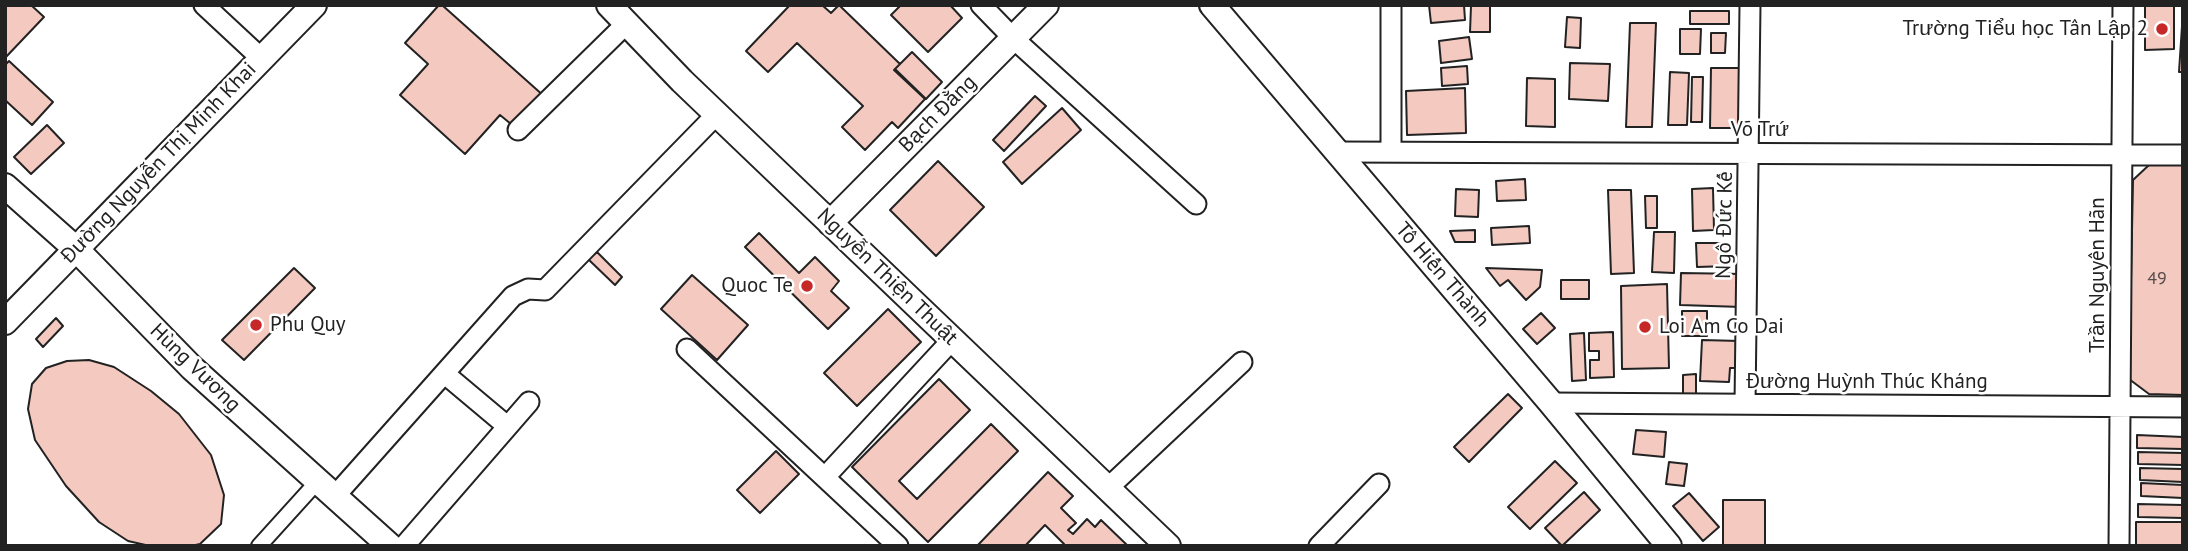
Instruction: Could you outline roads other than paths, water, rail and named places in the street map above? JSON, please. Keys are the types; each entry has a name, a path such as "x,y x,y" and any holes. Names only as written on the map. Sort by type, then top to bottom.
{"street":[{"path":"204,5 262,59"},
{"name":"Đường Nguyễn Thị Minh Khai","path":"5,322 314,5"},
{"name":"Nguyễn Thiện Thuật","path":"609,5 717,114 1168,546"},
{"path":"981,5 1196,204"},
{"name":"Bạch Đằng","path":"831,223 1046,5"},
{"name":"Tô Hiến Thành","path":"1212,5 1670,546"},
{"path":"1391,5 1391,152"},
{"name":"Ngô Đức Kế","path":"1745,404 1750,5"},
{"name":"Trần Nguyên Hãn","path":"2119,546 2123,5"},
{"path":"518,130 627,23"},
{"path":"259,546 326,489 445,374 513,296 528,289 545,290 717,114"},
{"name":"Võ Trứ","path":"1337,152 2183,155"},
{"name":"Hùng Vương","path":"5,186 76,249 192,368 390,546"},
{"path":"825,477 952,340"},
{"path":"687,349 898,546"},
{"path":"1108,488 1242,362"},
{"path":"445,374 507,426"},
{"path":"404,546 529,402"},
{"name":"Đường Huỳnh Thúc Kháng","path":"1551,403 2183,407"},
{"path":"1319,546 1379,484"}],"place":[{"name":"Trường Tiểu học Tân Lập 2","path":"2162,29"},
{"name":"Quoc Te","path":"807,286"},
{"name":"Phu Quy","path":"256,325"},
{"name":"Loi Am Co Dai","path":"1645,327"}]}
